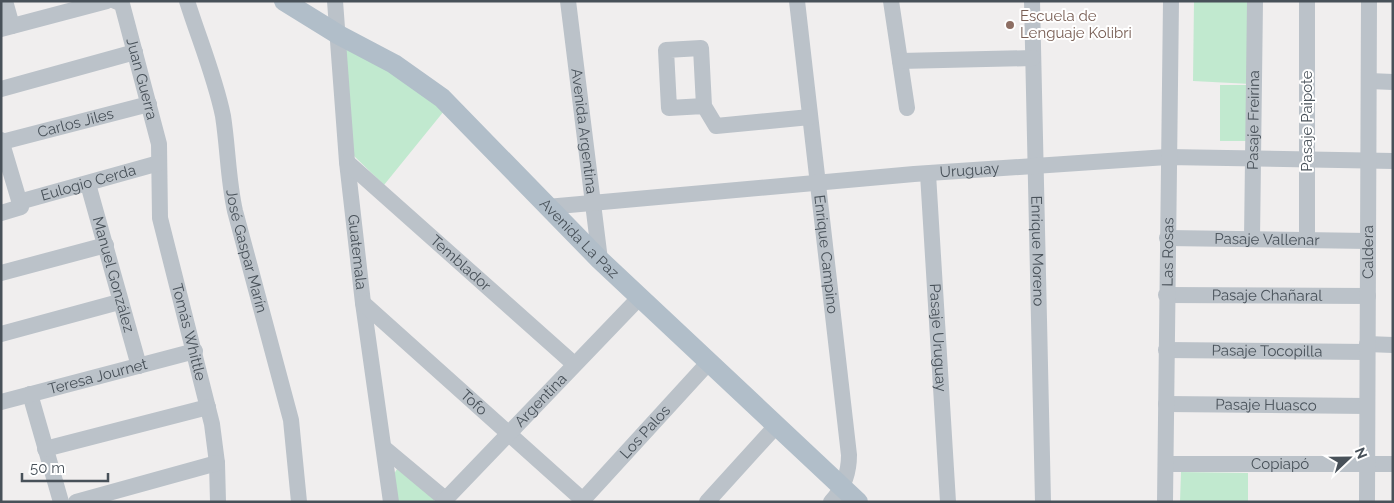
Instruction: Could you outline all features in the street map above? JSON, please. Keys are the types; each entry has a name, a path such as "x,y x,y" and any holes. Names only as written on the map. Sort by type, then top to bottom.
{"main road":[{"name":"Avenida La Paz","path":"284,1 339,35 394,64 442,98 600,260 776,426 837,494 858,502"}],"street":[{"path":"5,1 6,28 62,7 108,1"},
{"name":"Juan Guerra","path":"115,1 122,4 159,144 159,163"},
{"name":"José Gaspar Marín","path":"187,1 222,114 233,204 291,420 299,502"},
{"name":"Guatemala","path":"334,1 339,35 347,162 363,303 391,502"},
{"name":"Avenida Argentina","path":"568,1 600,260"},
{"name":"Enrique Campino","path":"797,1 849,456 849,464 837,494"},
{"path":"891,1 907,108"},
{"name":"Enrique Moreno","path":"1032,1 1044,502"},
{"name":"Las Rosas","path":"1164,502 1166,464 1167,157 1171,1"},
{"name":"Pasaje Freirina","path":"1252,239 1255,1"},
{"name":"Pasaje Paipote","path":"1307,1 1307,240"},
{"name":"Caldera","path":"1367,502 1369,1"},
{"path":"1,89 135,52"},
{"path":"900,61 1033,58"},
{"path":"1369,81 1393,82"},
{"name":"Carlos Jiles","path":"2,141 149,104"},
{"path":"704,106 716,126 810,117"},
{"path":"2,141 20,205"},
{"name":"Uruguay","path":"547,207 928,174 1167,157 1393,160"},
{"name":"Temblador","path":"347,162 574,364"},
{"name":"Eulogio Cerda","path":"1,213 20,205 159,163"},
{"name":"Tomás Whittle","path":"159,163 160,218 208,407 217,464 218,502"},
{"name":"Pasaje Uruguay","path":"928,174 948,502"},
{"name":"Manuel González","path":"88,184 106,245 119,302 139,366"},
{"name":"Pasaje Vallenar","path":"1167,238 1368,241"},
{"path":"1,273 106,245"},
{"name":"Pasaje Chañaral","path":"1166,295 1368,296"},
{"name":"Argentina","path":"444,501 639,298"},
{"path":"1,334 119,302"},
{"name":"Tofo","path":"363,303 583,501"},
{"name":"Pasaje Tocopilla","path":"1166,350 1367,348 1393,345"},
{"name":"Teresa Journet","path":"1,402 195,351"},
{"name":"Los Palos","path":"583,501 709,362"},
{"path":"30,394 61,502"},
{"name":"Pasaje Huasco","path":"1166,404 1367,406"},
{"path":"46,449 208,407"},
{"path":"706,502 776,426"},
{"path":"384,448 444,501"},
{"path":"76,502 217,464"},
{"name":"Copiapó","path":"1166,464 1393,464"}],"green space":[{"path":"1194,1 1252,1 1251,84 1193,81"},
{"path":"343,43 411,80 444,111 384,185 354,156"},
{"path":"1220,85 1248,85 1248,141 1220,141"},
{"path":"397,469 434,498 434,502 398,502 394,474"},
{"path":"1181,472 1248,473 1248,502 1180,502"}],"place":[{"name":"Escuela de Lenguaje Kolibri","path":"1010,25"}]}
